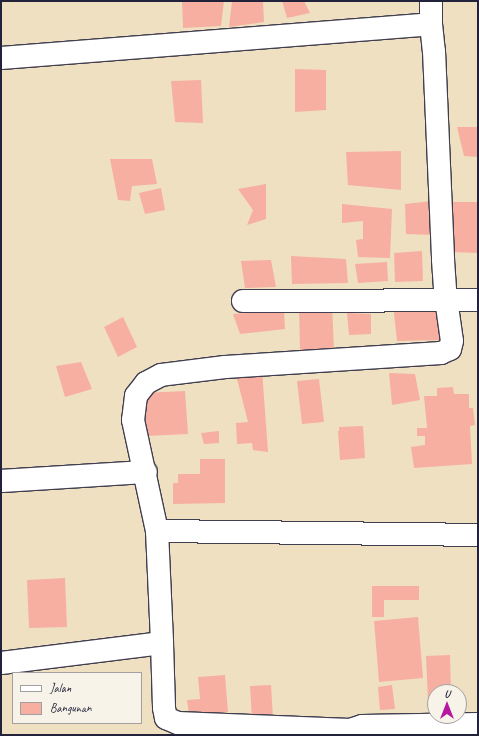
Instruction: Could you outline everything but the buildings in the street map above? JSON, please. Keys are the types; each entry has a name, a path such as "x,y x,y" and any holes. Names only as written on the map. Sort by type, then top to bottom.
{"street":[{"path":"431,1 446,299 452,346 446,352 225,367 161,375 146,383 136,396 133,420 146,472 158,531 164,708 166,718 178,723 347,732 362,726 478,724"},
{"path":"1,58 431,24"},
{"path":"243,301 478,300"},
{"path":"1,481 146,472"},
{"path":"158,531 478,536"},
{"path":"1,663 162,643"}]}
